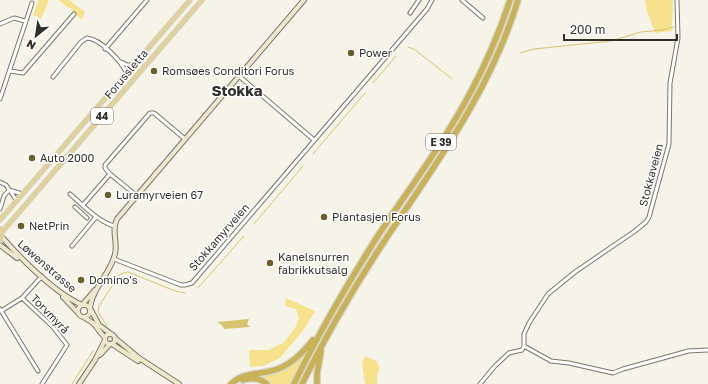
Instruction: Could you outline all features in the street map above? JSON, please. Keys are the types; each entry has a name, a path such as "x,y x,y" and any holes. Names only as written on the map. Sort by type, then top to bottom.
{"highway":[{"name":"E 39","path":"294,384 319,334 354,274 462,108 488,58 510,0"},
{"name":"E 39","path":"302,384 323,343 368,266 444,153 469,112 495,61 518,0"},
{"name":"E 39","path":"232,384 241,377 274,370 289,364 319,334"},
{"name":"E 39","path":"317,384 317,374 323,343"},
{"path":"236,384 245,379 251,378 262,380 267,384"}],"main road":[{"name":"Forussletta","path":"0,220 190,0"},
{"name":"Forussletta","path":"1,235 202,0"},
{"path":"85,318 90,315 91,300 114,259 116,250 114,226 120,216 304,0"},
{"name":"Løwenstrasse","path":"1,235 41,277 65,298 78,313"},
{"name":"Løwenstrasse","path":"0,245 66,296 82,305"},
{"path":"99,285 79,308 78,313 93,323 105,339 111,344 174,384"},
{"path":"82,305 87,306 100,325 114,335 115,338 139,358 179,384"},
{"path":"79,384 95,360 106,336 111,334"},
{"path":"95,360 115,342 115,338"}],"street":[{"path":"106,49 147,0"},
{"path":"410,12 419,0"},
{"name":"Stokkamyrveien","path":"114,259 181,285 192,283 427,9 432,0"},
{"path":"462,0 483,18"},
{"name":"Stokkaveien","path":"524,346 524,336 529,323 548,294 575,272 635,231 646,222 649,217 669,144 670,83 678,38 677,0"},
{"path":"0,99 32,2"},
{"path":"10,71 23,73 74,14"},
{"path":"0,24 14,18 25,21"},
{"path":"54,77 87,38 93,39 106,49 119,61 127,74"},
{"path":"119,61 127,65 135,65"},
{"path":"239,76 314,140"},
{"path":"137,196 110,174 105,168 105,165 150,113 154,113 185,139"},
{"path":"83,205 110,174"},
{"path":"0,182 6,185 17,202"},
{"path":"9,190 23,194"},
{"path":"0,209 4,196 9,190"},
{"path":"70,194 96,217 114,226"},
{"path":"75,207 87,218"},
{"path":"72,246 96,217"},
{"name":"Torvmyrå","path":"38,371 1,310 22,298 41,277"},
{"name":"Torvmyrå","path":"22,298 54,327 67,345 42,384"},
{"path":"480,384 509,353 521,351 524,346 551,361 569,362 613,374 623,369 688,351 708,350"}],"shaded area":[{"path":"39,0 49,0 41,19 33,15"},
{"path":"59,0 69,0 85,12 82,20 71,8 67,7"},
{"path":"645,0 673,0 672,31 655,33 647,11"},
{"path":"286,298 315,311 305,328 280,358 263,366 250,367 249,350 268,350 283,343 295,328 299,318 296,309 285,306"},
{"path":"249,319 247,324 250,327 224,329 222,325 217,322"},
{"path":"305,354 292,384 270,384 257,377 272,373"},
{"path":"365,356 376,361 380,368 377,374 377,384 365,384 362,363"}],"waterway":[{"path":"520,53 534,49 611,41 641,32 674,27"},
{"path":"408,47 414,49 452,79"},
{"path":"373,83 396,56"},
{"path":"313,154 365,93"},
{"path":"254,224 303,166"},
{"path":"198,288 244,236"},
{"path":"107,326 98,312 99,306 120,274 128,272 175,291 185,293"},
{"path":"72,384 93,351"}],"place":[{"name":"Power","path":"351,53"},
{"name":"Romsøes Conditori Forus","path":"154,71"},
{"name":"Auto 2000","path":"32,158"},
{"name":"Luramyrveien 67","path":"108,195"},
{"name":"Plantasjen Forus","path":"324,217"},
{"name":"NetPrin","path":"21,226"},
{"name":"Kanelsnurren fabrikkutsalg","path":"270,263"},
{"name":"Domino's","path":"81,280"}],"district":[{"name":"Stokka","path":"237,91"}]}
